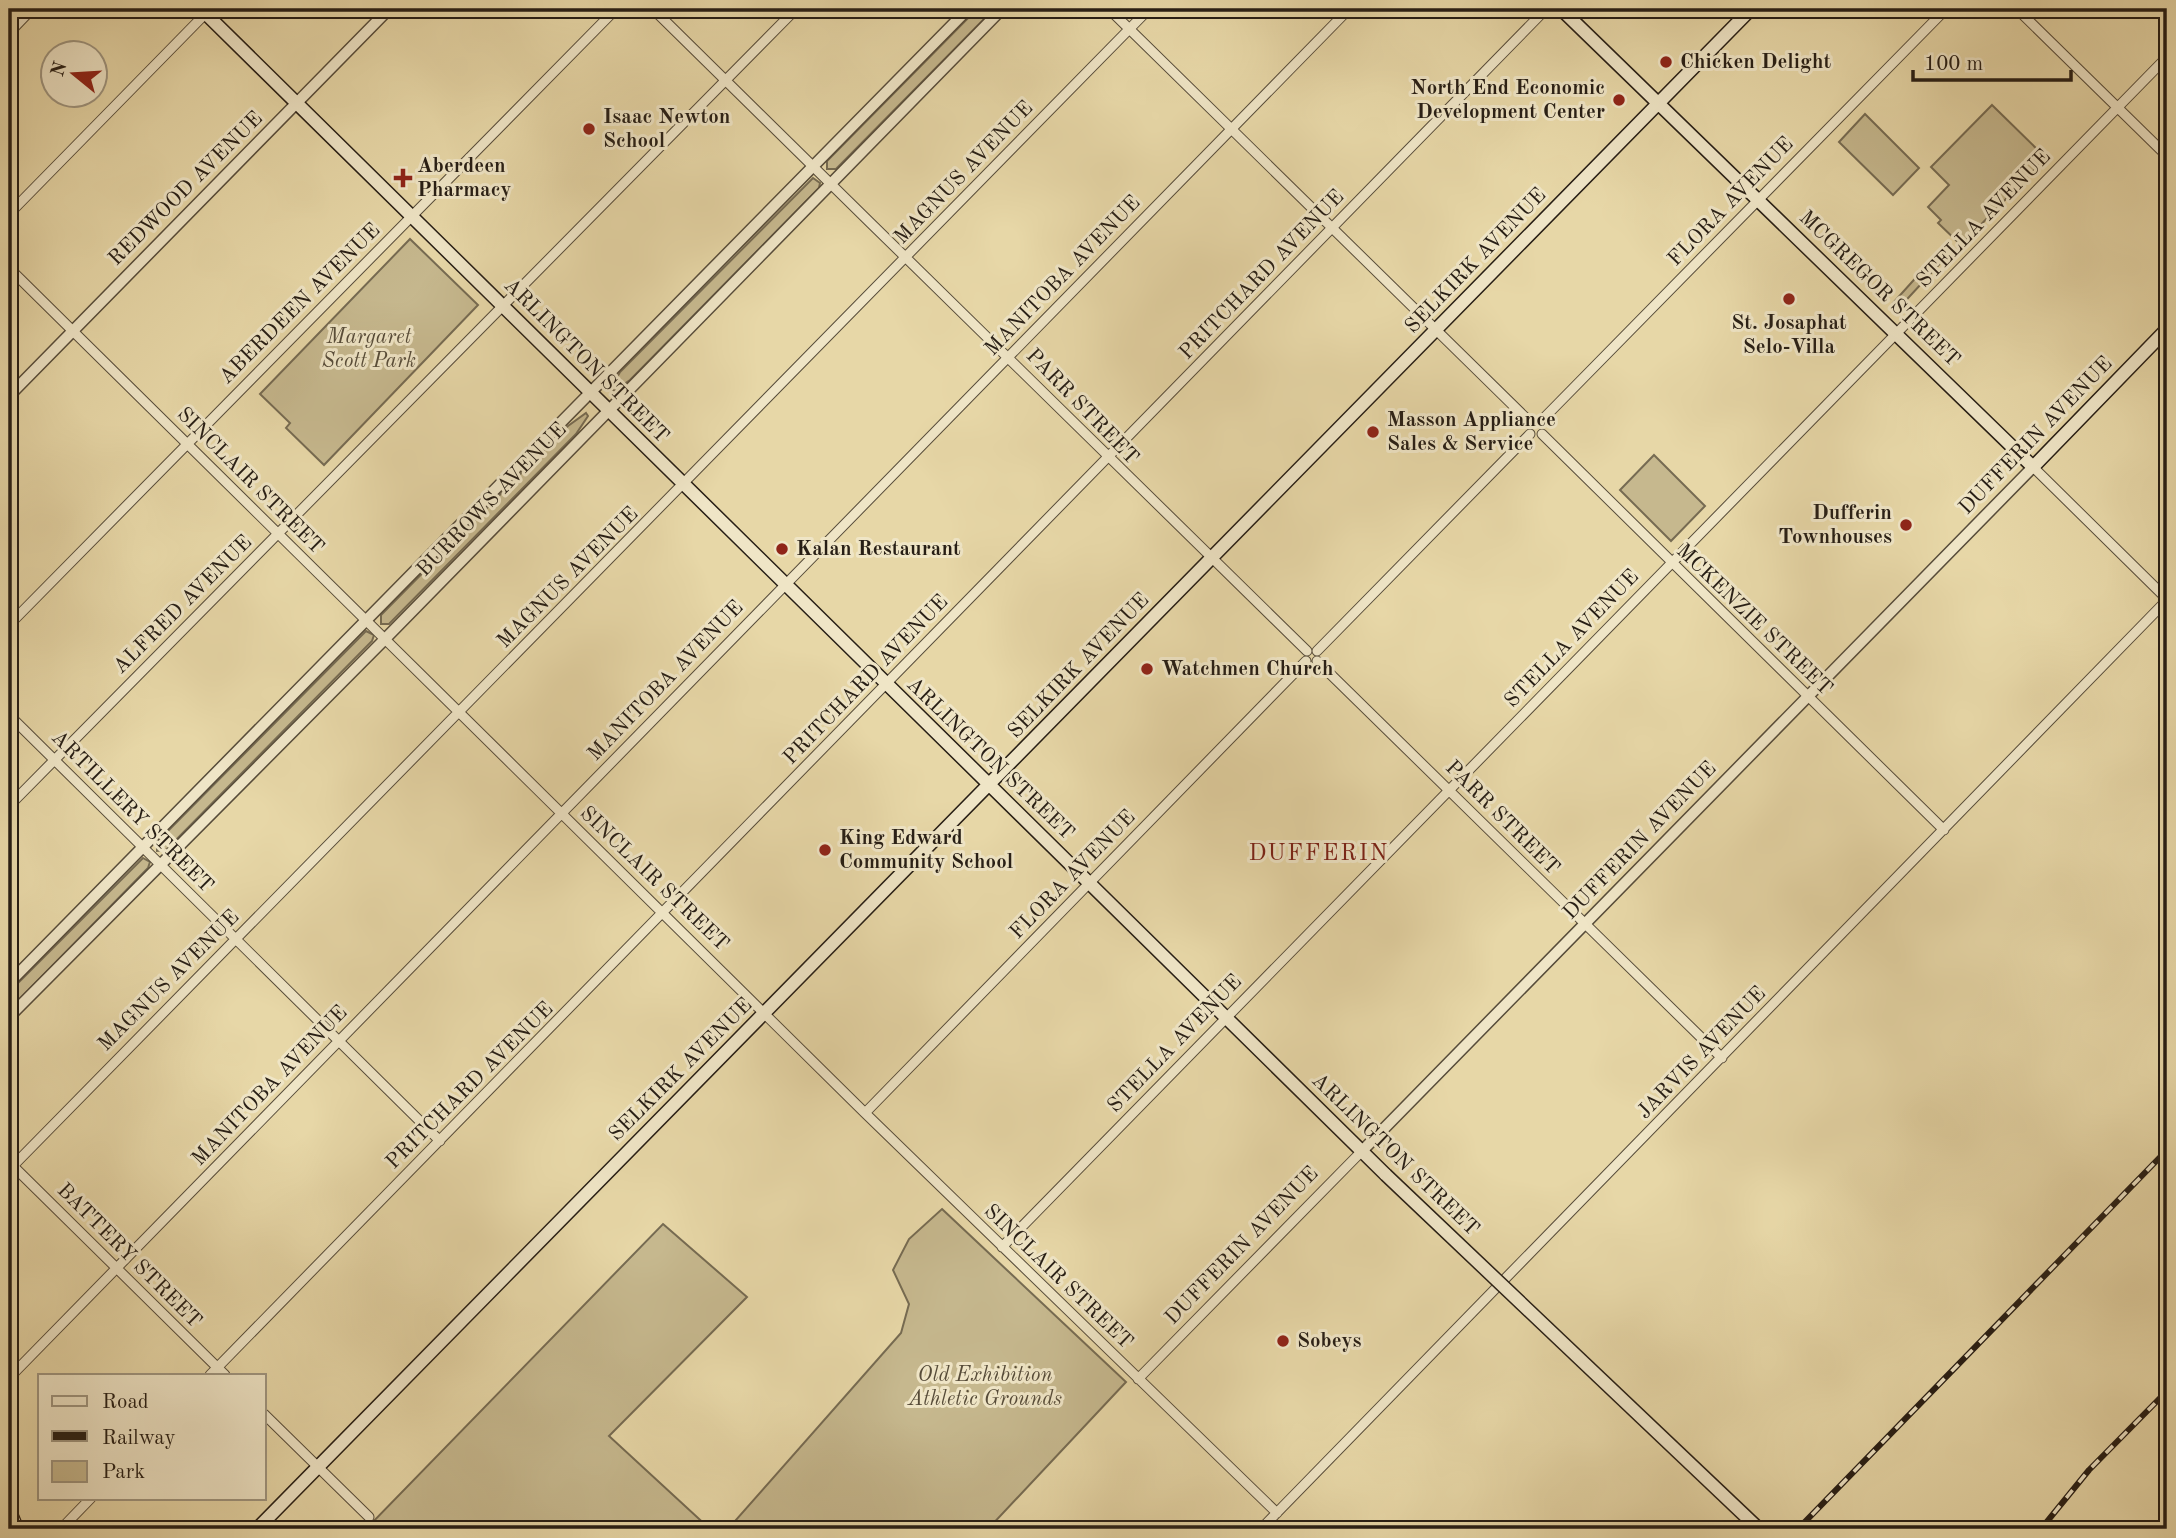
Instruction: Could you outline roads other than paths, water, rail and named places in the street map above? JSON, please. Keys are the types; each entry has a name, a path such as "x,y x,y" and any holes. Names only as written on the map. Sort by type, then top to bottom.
{"main road":[{"name":"MCGREGOR STREET","path":"1561,9 1657,104 1759,198 2033,467"},
{"name":"SELKIRK AVENUE","path":"257,1529 1751,9"},
{"name":"ARLINGTON STREET","path":"206,10 297,104 988,786 1386,1175 1759,1529"},
{"name":"DUFFERIN AVENUE","path":"2033,467 2167,329"}],"street":[{"path":"9,33 33,9"},
{"name":"REDWOOD AVENUE","path":"9,396 389,9"},
{"name":"ABERDEEN AVENUE","path":"9,625 616,9"},
{"name":"PARR STREET","path":"653,9 1008,356 1107,459 1722,1058"},
{"name":"ALFRED AVENUE","path":"9,806 796,9"},
{"name":"BURROWS AVENUE","path":"9,983 968,9"},
{"name":"BURROWS AVENUE","path":"9,1017 385,639 607,409 1002,9"},
{"path":"1109,9 1530,422 1541,421 1544,427 1542,434 1530,434 1527,428 1530,422"},
{"name":"MAGNUS AVENUE","path":"10,1166 684,485 1149,9"},
{"name":"MANITOBA AVENUE","path":"9,1378 1349,9"},
{"name":"PRITCHARD AVENUE","path":"211,1374 664,914 1546,9"},
{"name":"FLORA AVENUE","path":"1541,421 1946,9"},
{"path":"2017,9 2167,156"},
{"path":"9,214 206,10"},
{"name":"STELLA AVENUE","path":"1003,1247 1448,789 2167,57"},
{"name":"SINCLAIR STREET","path":"9,268 865,1113 1277,1513"},
{"name":"FLORA AVENUE","path":"865,1113 1530,434"},
{"name":"MCKENZIE STREET","path":"1542,434 1944,830"},
{"name":"MCGREGOR STREET","path":"2033,467 2167,599"},
{"name":"DUFFERIN AVENUE","path":"1138,1379 2033,467"},
{"name":"JARVIS AVENUE","path":"1261,1529 2167,599"},
{"name":"ARTILLERY STREET","path":"9,715 440,1141"},
{"name":"BATTERY STREET","path":"10,1166 224,1374"},
{"path":"266,1415 369,1517"},
{"path":"61,1529 89,1500"}],"railway":[{"path":"1798,1529 2167,1150"},
{"path":"2041,1529 2089,1470 2167,1391"},
{"path":"9,1498 22,1529"}],"place":[{"name":"Chicken Delight","path":"1666,62"},
{"name":"North End Economic Development Center","path":"1619,100"},
{"name":"Isaac Newton School","path":"589,129"},
{"name":"Aberdeen Pharmacy","path":"403,178"},
{"name":"St. Josaphat Selo-Villa","path":"1789,299"},
{"name":"Masson Appliance Sales & Service","path":"1373,432"},
{"name":"Dufferin Townhouses","path":"1906,525"},
{"name":"Kalan Restaurant","path":"782,549"},
{"name":"Watchmen Church","path":"1147,669"},
{"name":"King Edward Community School","path":"825,850"},
{"name":"Sobeys","path":"1283,1341"}],"district":[{"name":"DUFFERIN","path":"1319,853"}],"park label":[{"name":"Margaret Scott Park","path":"369,349"},
{"name":"Old Exhibition Athletic Grounds","path":"985,1387"}]}
